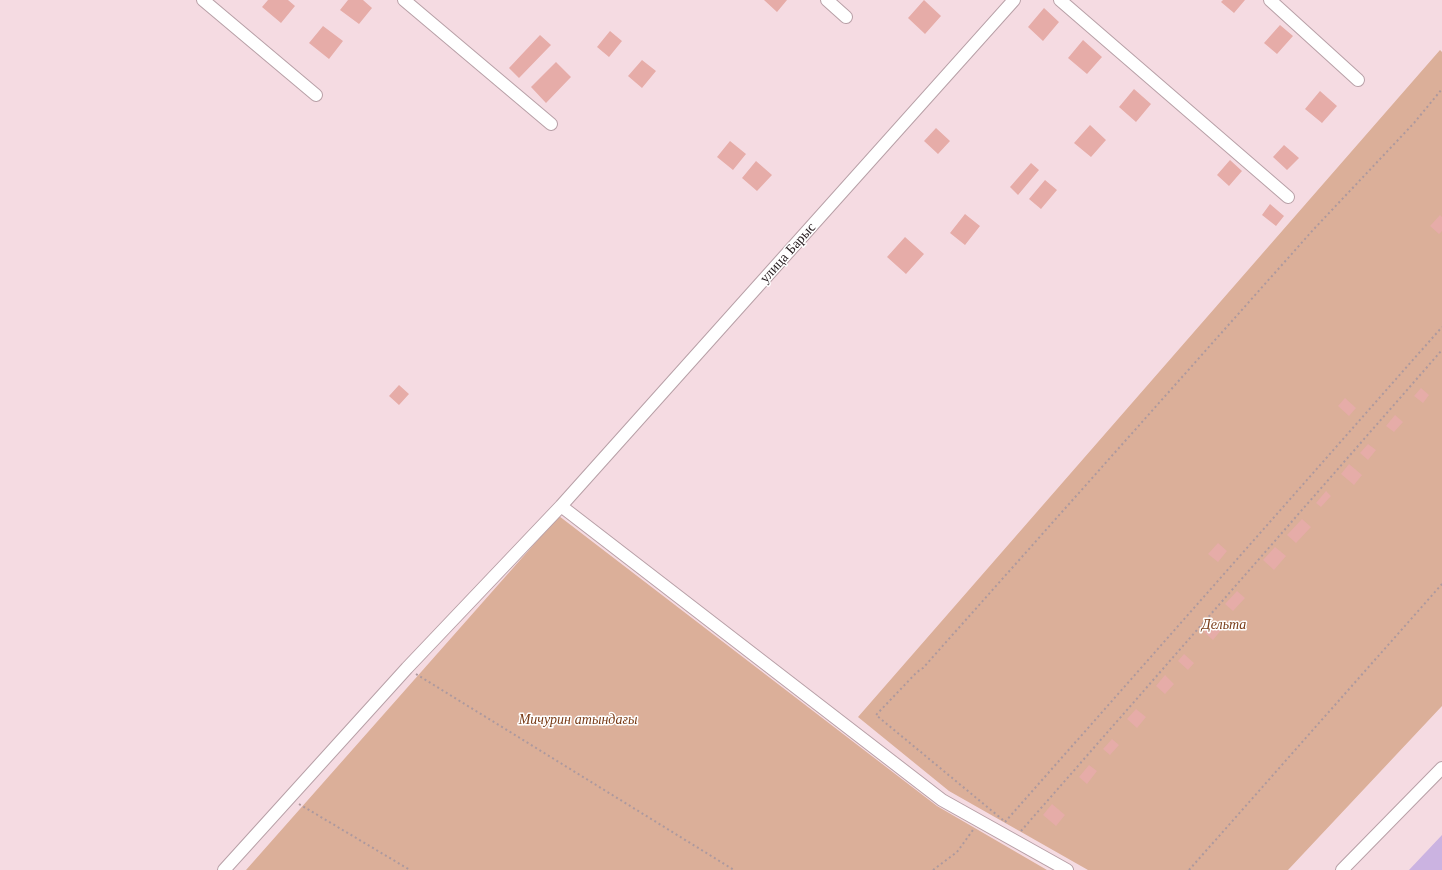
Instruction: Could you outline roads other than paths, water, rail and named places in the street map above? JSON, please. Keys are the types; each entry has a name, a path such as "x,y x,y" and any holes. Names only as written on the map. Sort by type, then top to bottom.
{"street":[{"path":"203,0 316,95"},
{"path":"404,0 551,124"},
{"path":"827,0 846,17"},
{"name":"улица Барыс","path":"224,870 407,668 561,506 1014,0"},
{"path":"1060,0 1288,197"},
{"path":"1270,0 1358,80"},
{"path":"561,506 942,800 979,820 1002,826 1014,840 1067,870"},
{"path":"1342,870 1442,768"}],"park label":[{"name":"Дельта","path":"1224,625"},
{"name":"Мичурин атындағы","path":"578,720"}]}
